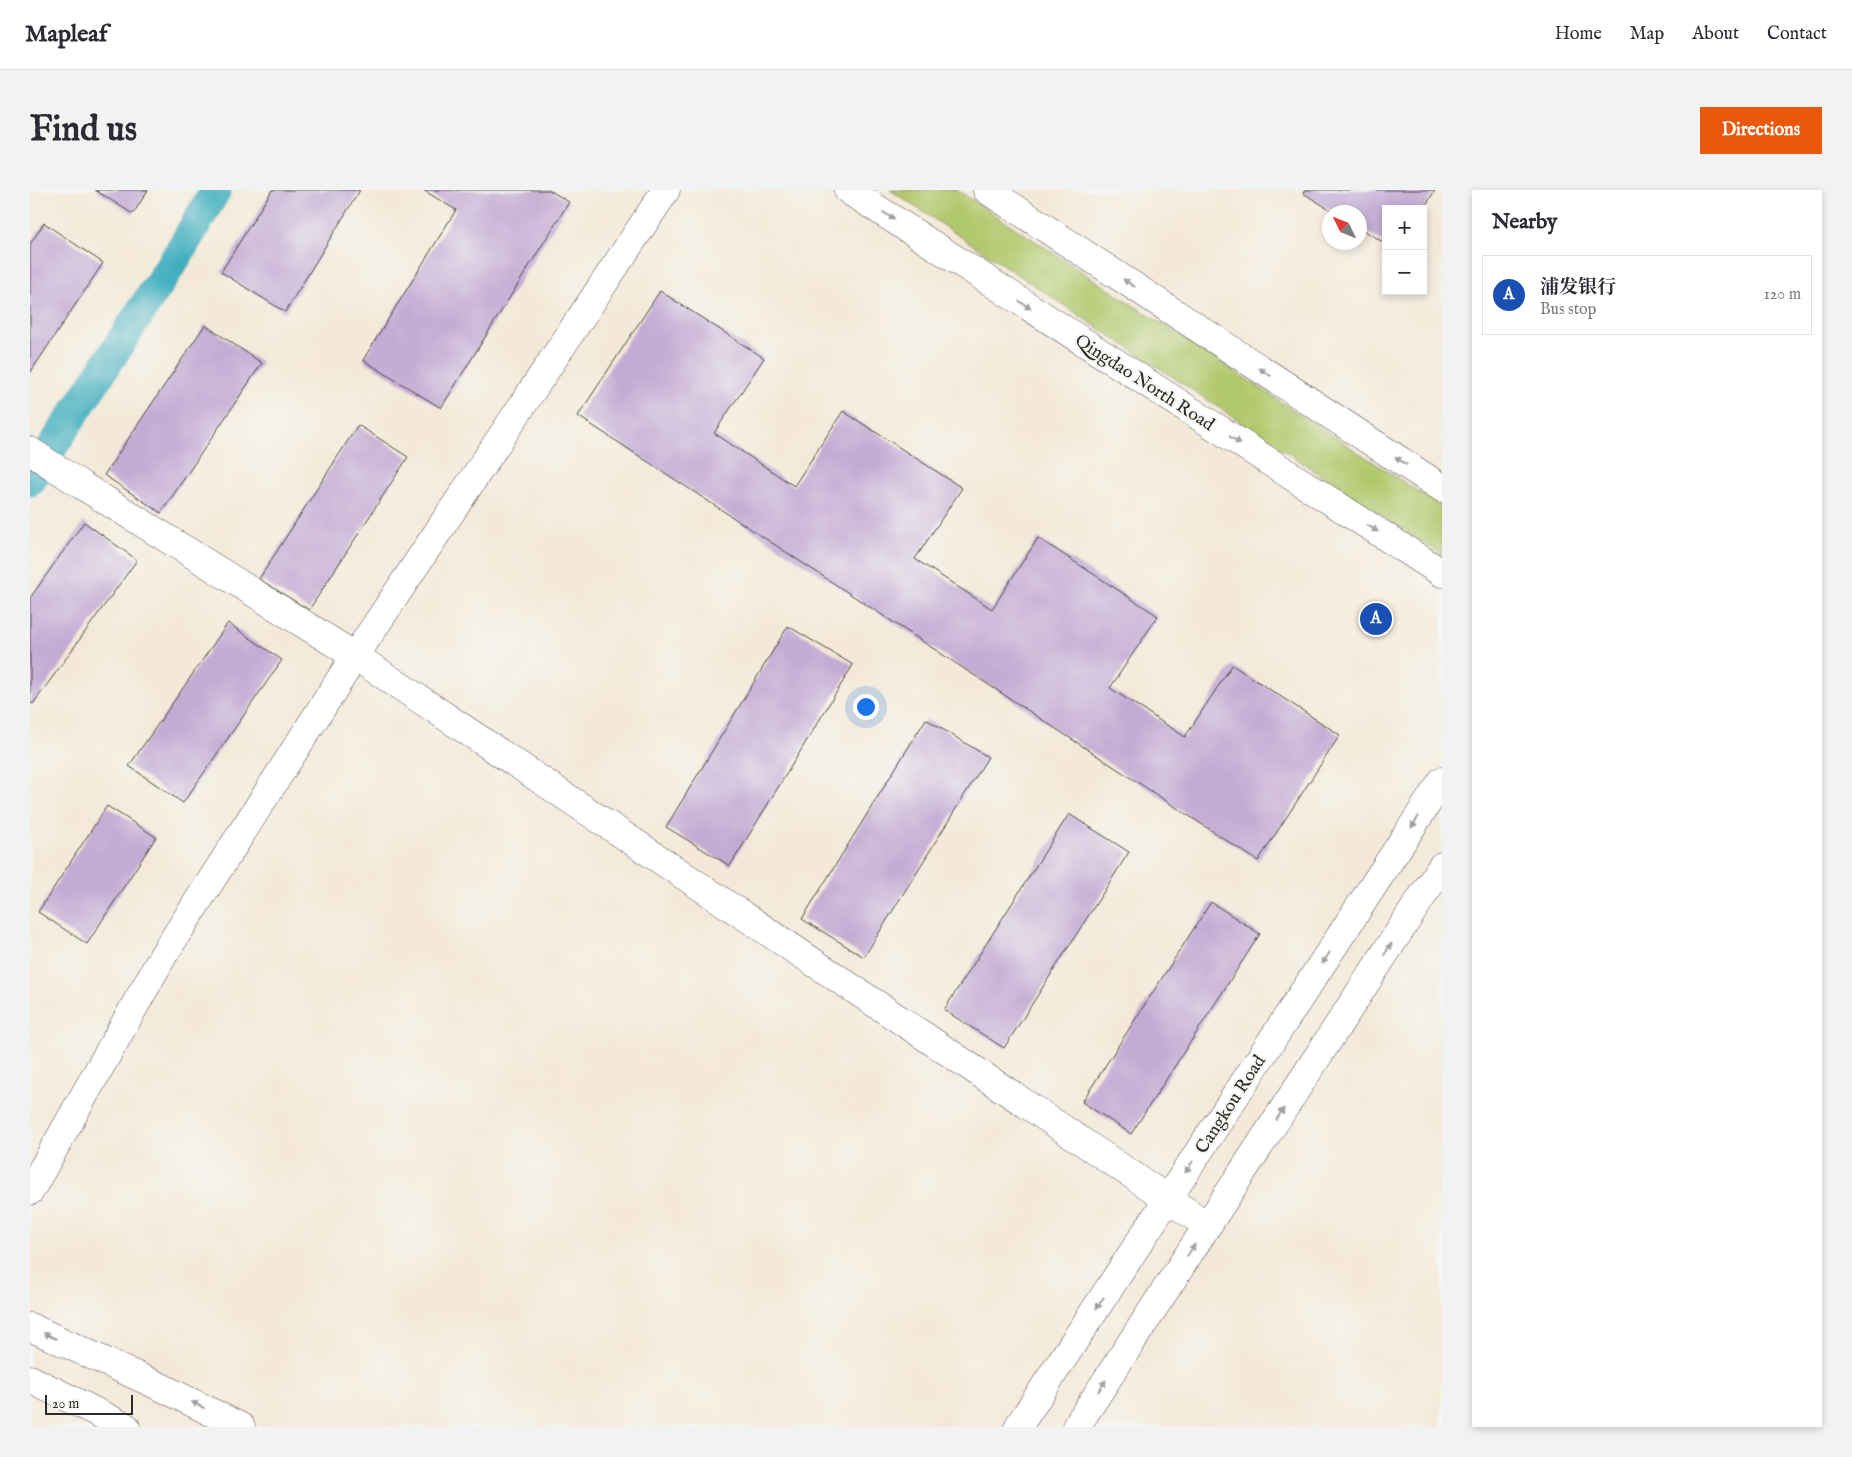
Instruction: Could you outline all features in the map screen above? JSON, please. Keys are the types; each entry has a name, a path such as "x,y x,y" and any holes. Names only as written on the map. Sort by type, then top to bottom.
{"main road":[{"path":"30,1191 164,954 355,656 666,190"},
{"name":"Qingdao North Road","path":"848,190 1442,573"},
{"path":"986,190 1442,488"},
{"path":"30,450 65,474 355,656 1208,1225"},
{"name":"Cangkou Road","path":"1018,1427 1442,781"},
{"path":"1076,1427 1442,866"},
{"path":"30,1327 163,1388 241,1427"},
{"path":"30,1379 126,1427"}],"green space":[{"path":"890,190 957,190 1442,507 1442,555"}],"building":[{"path":"95,190 148,190 133,214"},
{"path":"272,190 360,190 285,312 221,272"},
{"path":"423,190 549,190 569,202 441,408 363,360 456,210"},
{"path":"1305,190 1435,190 1426,205 1382,205 1382,242 1367,232 1367,205 1323,205 1303,193"},
{"path":"44,223 103,263 30,373 30,244"},
{"path":"660,291 764,358 714,433 794,486 843,411 962,488 915,559 992,609 1038,538 1158,616 1110,688 1185,737 1232,665 1340,735 1258,861 578,416"},
{"path":"205,325 262,363 161,513 104,475"},
{"path":"358,425 408,457 309,610 259,579"},
{"path":"84,522 137,560 33,704 30,702 30,598"},
{"path":"228,623 282,660 183,803 129,766"},
{"path":"788,626 853,665 730,866 666,827"},
{"path":"926,719 988,757 864,957 802,919"},
{"path":"107,806 156,837 87,944 38,912"},
{"path":"1069,814 1129,852 1004,1048 944,1010"},
{"path":"1211,902 1260,934 1131,1134 1082,1102"}],"waterway":[{"path":"30,481 177,256 216,190"}],"place":[{"name":"浦发银行","path":"1376,619"}]}
